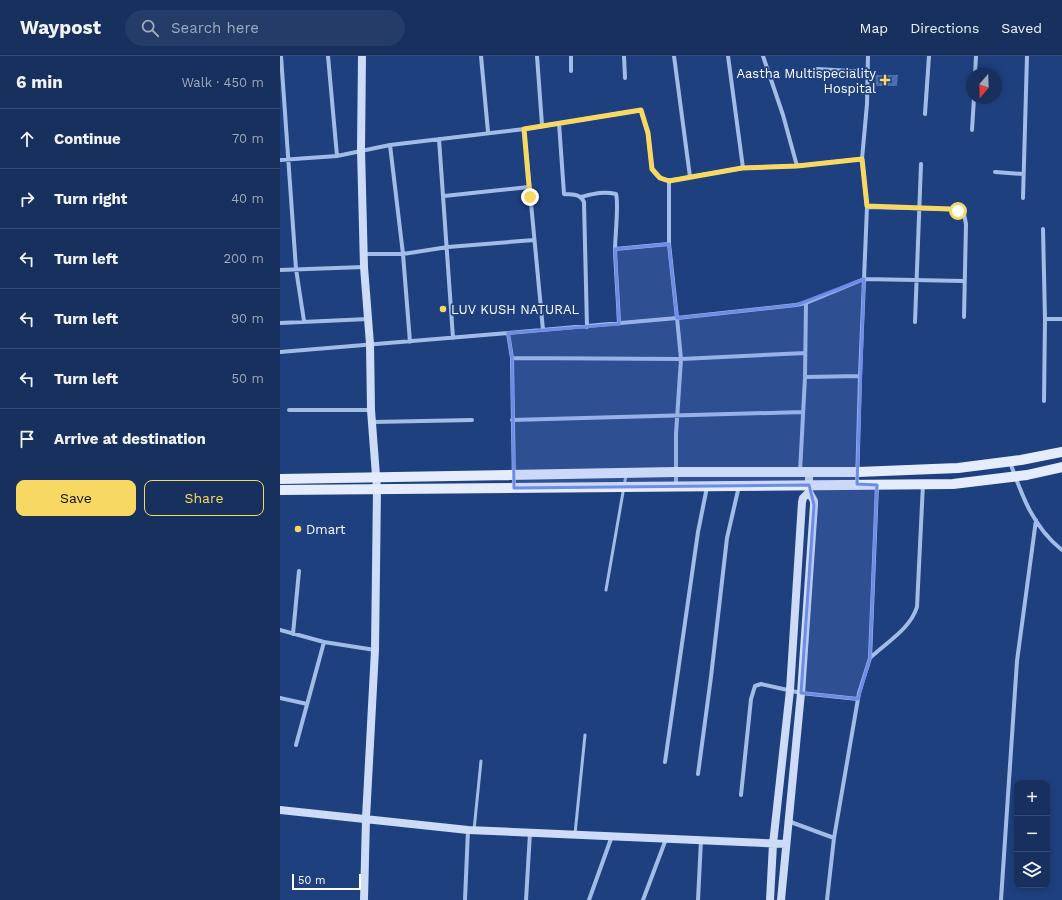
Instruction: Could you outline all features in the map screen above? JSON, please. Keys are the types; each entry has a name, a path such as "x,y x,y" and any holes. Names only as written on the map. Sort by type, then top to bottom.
{"main road":[{"path":"280,480 676,472 858,472 958,468 1021,460 1062,452"},
{"path":"280,490 707,486 809,488 857,484 953,484 1015,477 1062,466"}],"street":[{"path":"281,56 296,269 304,321"},
{"path":"328,56 337,156"},
{"path":"362,56 361,150 364,266 370,344 371,410 377,490 375,650 366,818 364,900"},
{"path":"481,56 488,132"},
{"path":"537,56 542,125"},
{"path":"571,56 571,71"},
{"path":"624,56 625,78"},
{"path":"674,56 690,176"},
{"path":"728,56 742,168"},
{"path":"763,56 783,115 797,166"},
{"path":"857,484 867,206 862,159 866,130 868,56"},
{"path":"925,114 929,56"},
{"path":"976,56 976,68"},
{"path":"1023,198 1027,56"},
{"path":"817,69 868,72"},
{"path":"972,130 974,104"},
{"path":"280,160 337,156 361,150 488,132 524,129 641,110 648,133 652,169 660,178 669,181 690,176 742,168 797,166 862,159"},
{"path":"559,123 564,194 581,197 602,192 616,194 618,200 615,249 619,324"},
{"path":"524,129 543,330"},
{"path":"439,139 448,247 453,338"},
{"path":"390,146 403,254 410,342"},
{"path":"915,322 921,164"},
{"path":"995,172 1024,174"},
{"path":"669,181 670,244 681,359 677,416 676,487"},
{"path":"444,196 529,187"},
{"path":"581,197 584,202 586,327"},
{"path":"867,206 950,209 964,214 966,224 964,316"},
{"path":"1043,229 1045,319 1044,401"},
{"path":"364,254 403,254 448,247 534,240"},
{"path":"615,249 670,244"},
{"path":"280,270 364,266"},
{"path":"280,352 619,324 806,303 864,279 964,281"},
{"path":"781,900 801,692 814,505 805,472 803,412 806,303"},
{"path":"280,322 368,319"},
{"path":"1045,319 1062,319"},
{"path":"508,333 512,358 514,488"},
{"path":"512,358 681,359 805,353"},
{"path":"805,377 860,376"},
{"path":"289,410 371,410"},
{"path":"512,420 803,412"},
{"path":"373,422 472,420"},
{"path":"1009,461 1026,506 1050,540 1062,550"},
{"path":"827,900 834,838 858,700 870,658 877,484"},
{"path":"870,658 906,626 913,618 917,607 923,484"},
{"path":"665,762 698,532 707,486"},
{"path":"698,774 711,677 726,538 739,486"},
{"path":"770,900 773,844 790,690 802,502 809,488"},
{"path":"1002,900 1017,661 1036,520"},
{"path":"293,634 298,571"},
{"path":"280,630 324,642 375,650"},
{"path":"296,745 324,642"},
{"path":"741,795 752,692 755,686 761,684 801,692 858,700"},
{"path":"280,698 307,704"},
{"path":"280,810 471,830 786,844"},
{"path":"788,821 834,838"},
{"path":"465,900 471,830"},
{"path":"526,900 530,832"},
{"path":"589,900 612,836"},
{"path":"643,900 666,838"},
{"path":"698,900 701,840"}],"lane":[{"path":"606,590 625,487 626,474"},
{"path":"575,834 585,735"},
{"path":"471,830 481,761"}],"highlighted area":[{"path":"669,244 677,318 796,305 864,279 857,484 877,485 870,658 858,699 801,693 814,505 809,485 514,488 512,358 508,333 619,324 615,249 628,247"}],"building":[{"path":"876,75 898,75 897,86 875,86"}],"place":[{"name":"Aastha Multispeciality Hospital","path":"885,80"},
{"name":"LUV KUSH NATURAL","path":"443,309"},
{"name":"Dmart","path":"298,529"}],"route":[{"path":"530,197 524,129 641,110 648,133 652,169 660,178 669,181 690,176 742,168 797,166 862,159 867,206 950,209 958,211"}]}
